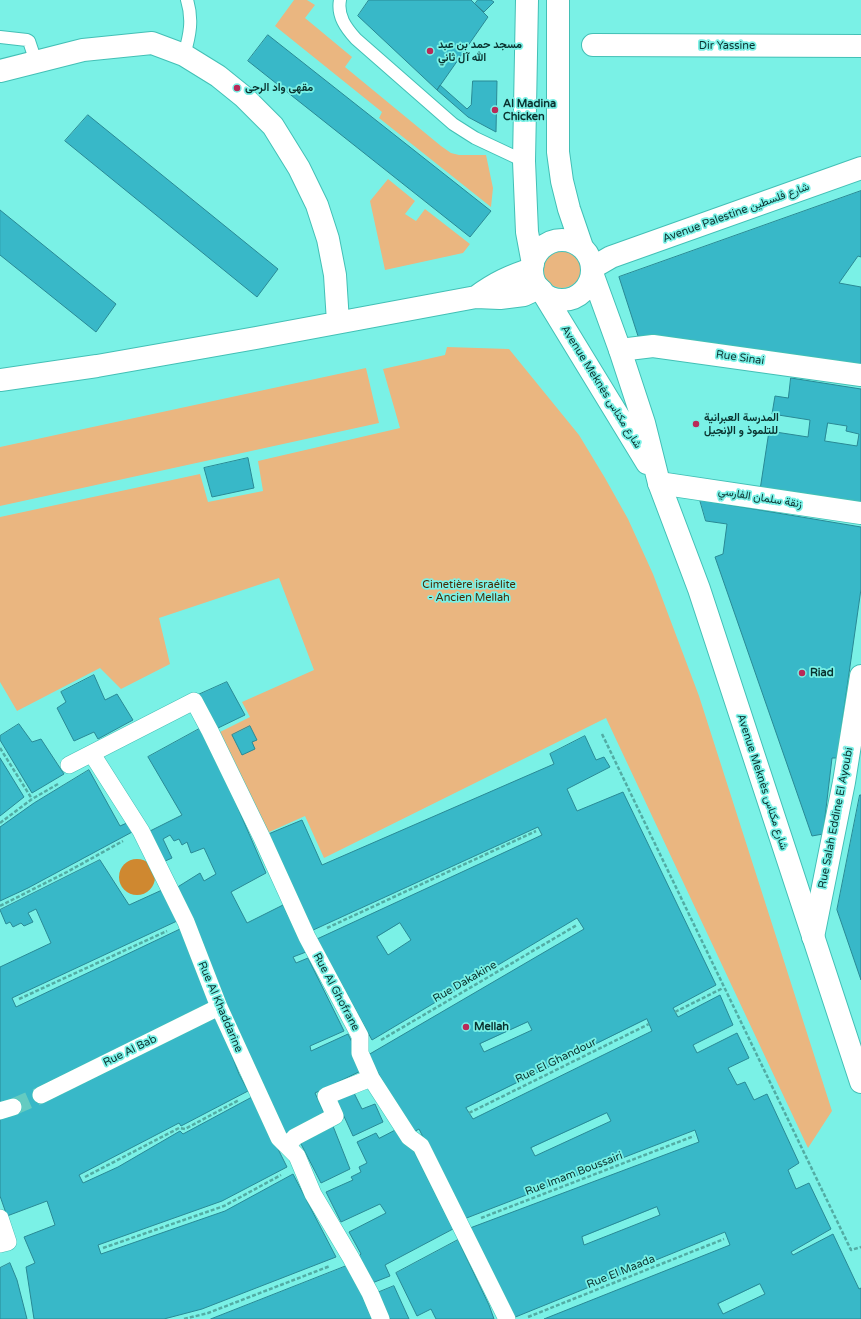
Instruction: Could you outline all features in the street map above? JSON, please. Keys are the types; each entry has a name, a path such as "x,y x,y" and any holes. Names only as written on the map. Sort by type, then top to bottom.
{"street":[{"name":"Avenue Meknès شارع مكناس","path":"527,0 524,161 528,232 537,278 659,483"},
{"name":"Avenue Meknès شارع مكناس","path":"558,0 558,152 562,181 570,209 644,423 659,483 699,589 861,1082"},
{"path":"0,71 83,50 152,43 184,54 218,76 244,97 273,126 299,168 317,205 328,239 335,275 338,322"},
{"name":"Dir Yassine","path":"593,45 861,46"},
{"name":"Avenue Palestine شارع فلسطين","path":"588,260 611,257 861,168"},
{"path":"568,240 575,243 588,260 590,281 580,294 572,298 556,299 549,296 537,278 535,257 540,250 552,242 568,240"},
{"path":"0,380 256,338 476,297 495,284 511,276 537,278"},
{"name":"Rue Sinai","path":"620,350 653,346 861,375"},
{"name":"زنقة سلمان الفارسي","path":"659,483 861,513"},
{"name":"Rue Salah Eddine El Ayoubi","path":"813,937 852,784 861,676"},
{"name":"Rue Al Ghofrane","path":"92,754 194,701 258,831 307,937 360,1036 360,1053 371,1078 409,1137 421,1146 507,1319"},
{"path":"69,765 92,754"},
{"name":"Rue Al Khaddarine","path":"92,754 140,831 186,922 219,1007 279,1138 297,1156 314,1194 370,1293 381,1319"},
{"name":"Rue Al Bab","path":"41,1095 219,1007"},
{"path":"287,1146 295,1137 335,1116 326,1096 371,1078"},
{"path":"0,1218 8,1242 0,1244"}],"lane":[{"path":"184,54 191,23 191,11 187,0"},
{"path":"340,0 341,17 346,29 453,124 475,138 524,161"},
{"path":"0,37 29,41 36,62"}],"path":[{"path":"602,734 723,988 851,1250 861,1247"},
{"path":"0,748 32,800"},
{"path":"0,823 32,800 68,778 69,765"},
{"path":"0,906 67,872 140,831"},
{"path":"307,937 536,831"},
{"path":"19,999 186,922"},
{"name":"Rue Dakakine","path":"360,1053 577,925"},
{"path":"675,1012 723,988"},
{"name":"Rue El Ghandour","path":"469,1113 649,1024"},
{"path":"85,1177 179,1128 185,1129 256,1090"},
{"name":"Rue Imam Boussairi","path":"460,1227 694,1136"},
{"path":"103,1248 224,1206 301,1165"},
{"name":"Rue El Maada","path":"524,1319 724,1239"},
{"path":"184,1319 208,1313 351,1258"}],"green space":[{"path":"294,0 307,0 315,5 305,18 352,57 345,67 441,146 451,153 459,155 486,155 493,188 491,207 379,118 382,112 275,26"},
{"path":"388,179 415,201 405,214 416,221 425,209 470,244 463,253 385,270 370,201"},
{"path":"558,250 566,250 573,253 578,258 581,269 578,280 573,285 566,288 558,288 551,285 546,280 543,273 543,265 546,258 551,253"},
{"name":"Cimetière israélite - Ancien Mellah","path":"447,347 509,349 579,435 628,519 653,574 699,696 832,1111 808,1148 606,718 324,858 305,816 267,833 220,732 250,717 242,702 314,670 279,578 159,618 170,664 121,689 100,668 17,711 0,682 0,517 200,474 208,502 263,491 258,461 400,428 383,369 445,355"},
{"path":"366,368 379,423 0,506 0,447"}],"shaded area":[{"path":"141,859 150,864 154,870 154,884 150,890 141,895 133,895 124,890 120,884 119,873 124,864 130,860"}],"building":[{"name":"مسجد حمد بن عبد الله آل ثاني","path":"369,0 471,0 488,17 437,90 358,16"},
{"path":"478,0 491,0 494,2 484,12 475,4"},
{"path":"268,35 491,211 470,237 248,61"},
{"path":"473,81 497,81 496,132 468,117 437,90 440,85 467,109 471,105"},
{"path":"88,115 278,269 257,297 65,141"},
{"path":"861,191 861,257 858,256 839,283 861,287 861,365 638,336 619,277"},
{"path":"0,210 116,304 96,332 0,255"},
{"path":"791,378 861,389 861,503 760,490 769,431 808,437 810,420 772,414 775,396 788,398","holes":["828,423 847,426 846,431 859,434 857,446 825,441"]},
{"path":"248,458 254,488 212,497 204,468"},
{"name":"Riad","path":"700,500 861,527 861,589 837,758 832,758 823,834 812,836 715,557 723,554 727,524 706,521"},
{"path":"94,675 105,700 117,694 133,720 98,739 94,732 74,741 57,708 66,702 61,692"},
{"path":"227,682 245,715 216,729 198,695"},
{"path":"19,724 32,742 41,739 64,774 32,793 0,740 0,736"},
{"path":"250,726 257,740 252,742 255,749 242,755 232,735"},
{"path":"201,728 215,755 266,873 231,892 247,923 283,905 306,952 293,957 296,963 308,958 344,1031 310,1046 311,1051 348,1034 365,1069 315,1093 325,1115 281,1136 176,888 200,873 204,881 216,874 204,848 191,853 187,842 182,845 179,839 174,841 170,835 163,839 172,858 163,862 148,832 182,815 148,757"},
{"name":"Mellah","path":"585,736 596,760 604,757 610,767 567,789 577,811 623,792 716,985 673,1008 678,1017 720,995 733,1025 693,1045 697,1053 737,1033 749,1058 728,1068 737,1085 745,1082 754,1100 767,1094 799,1163 788,1170 796,1189 809,1183 831,1229 791,1252 793,1255 833,1234 859,1289 861,1288 861,1319 544,1319 730,1245 725,1232 513,1318 470,1228 699,1142 695,1130 464,1219 419,1129 412,1133 368,1055 584,929 577,918 372,1040 317,939 542,835 538,827 311,931 266,835 302,820 322,865 554,764 550,754","holes":["400,923 411,940 388,955 377,937","647,1019 652,1031 473,1119 466,1108","528,1022 532,1030 484,1052 480,1044","607,1113 611,1121 535,1156 531,1148","657,1207 660,1215 584,1245 582,1237","760,1284 765,1294 723,1314 718,1304"]},
{"path":"0,758 24,797 0,816"},
{"path":"89,770 120,826 129,822 134,831 28,888 0,901 0,827 34,803"},
{"path":"861,795 861,980 837,910"},
{"path":"100,860 129,905 162,890 177,921 12,998 16,1007 180,929 239,1074 248,1091 181,1126 179,1123 79,1175 83,1183 118,1167 180,1131 183,1134 252,1097 287,1167 222,1201 98,1245 101,1254 225,1211 293,1174 336,1257 202,1309 164,1319 34,1319 26,1267 35,1263 24,1237 55,1225 47,1201 7,1216 0,1196 0,967 51,943 36,909 28,913 33,922 24,926 21,923 13,927 10,922 6,924 0,910"},
{"path":"354,1093 362,1109 375,1104 383,1122 353,1136 337,1101"},
{"path":"333,1126 350,1169 321,1183 300,1142"},
{"path":"398,1129 409,1141 453,1229 385,1265 390,1276 372,1283 357,1258 361,1254 349,1232 386,1213 380,1204 341,1222 326,1192 353,1180 351,1177 361,1172 359,1167 367,1163 357,1142 376,1133 379,1138"},
{"path":"458,1240 489,1305 494,1319 436,1319 431,1309 417,1316 396,1273"},
{"path":"10,1263 17,1280 27,1319 0,1319 0,1268"},
{"path":"349,1265 372,1319 211,1319"},
{"path":"394,1286 409,1319 390,1319 377,1293"}],"tunnel":[{"path":"13,1107 41,1095"}],"place":[{"name":"مسجد حمد بن عبد الله آل ثاني","path":"430,51"},
{"name":"مقهى واد الرحى","path":"237,88"},
{"name":"Al Madina Chicken","path":"495,110"},
{"name":"المدرسة العبرانية للتلموذ و الإنجيل","path":"696,424"},
{"name":"Riad","path":"802,673"},
{"name":"Mellah","path":"466,1027"}]}
